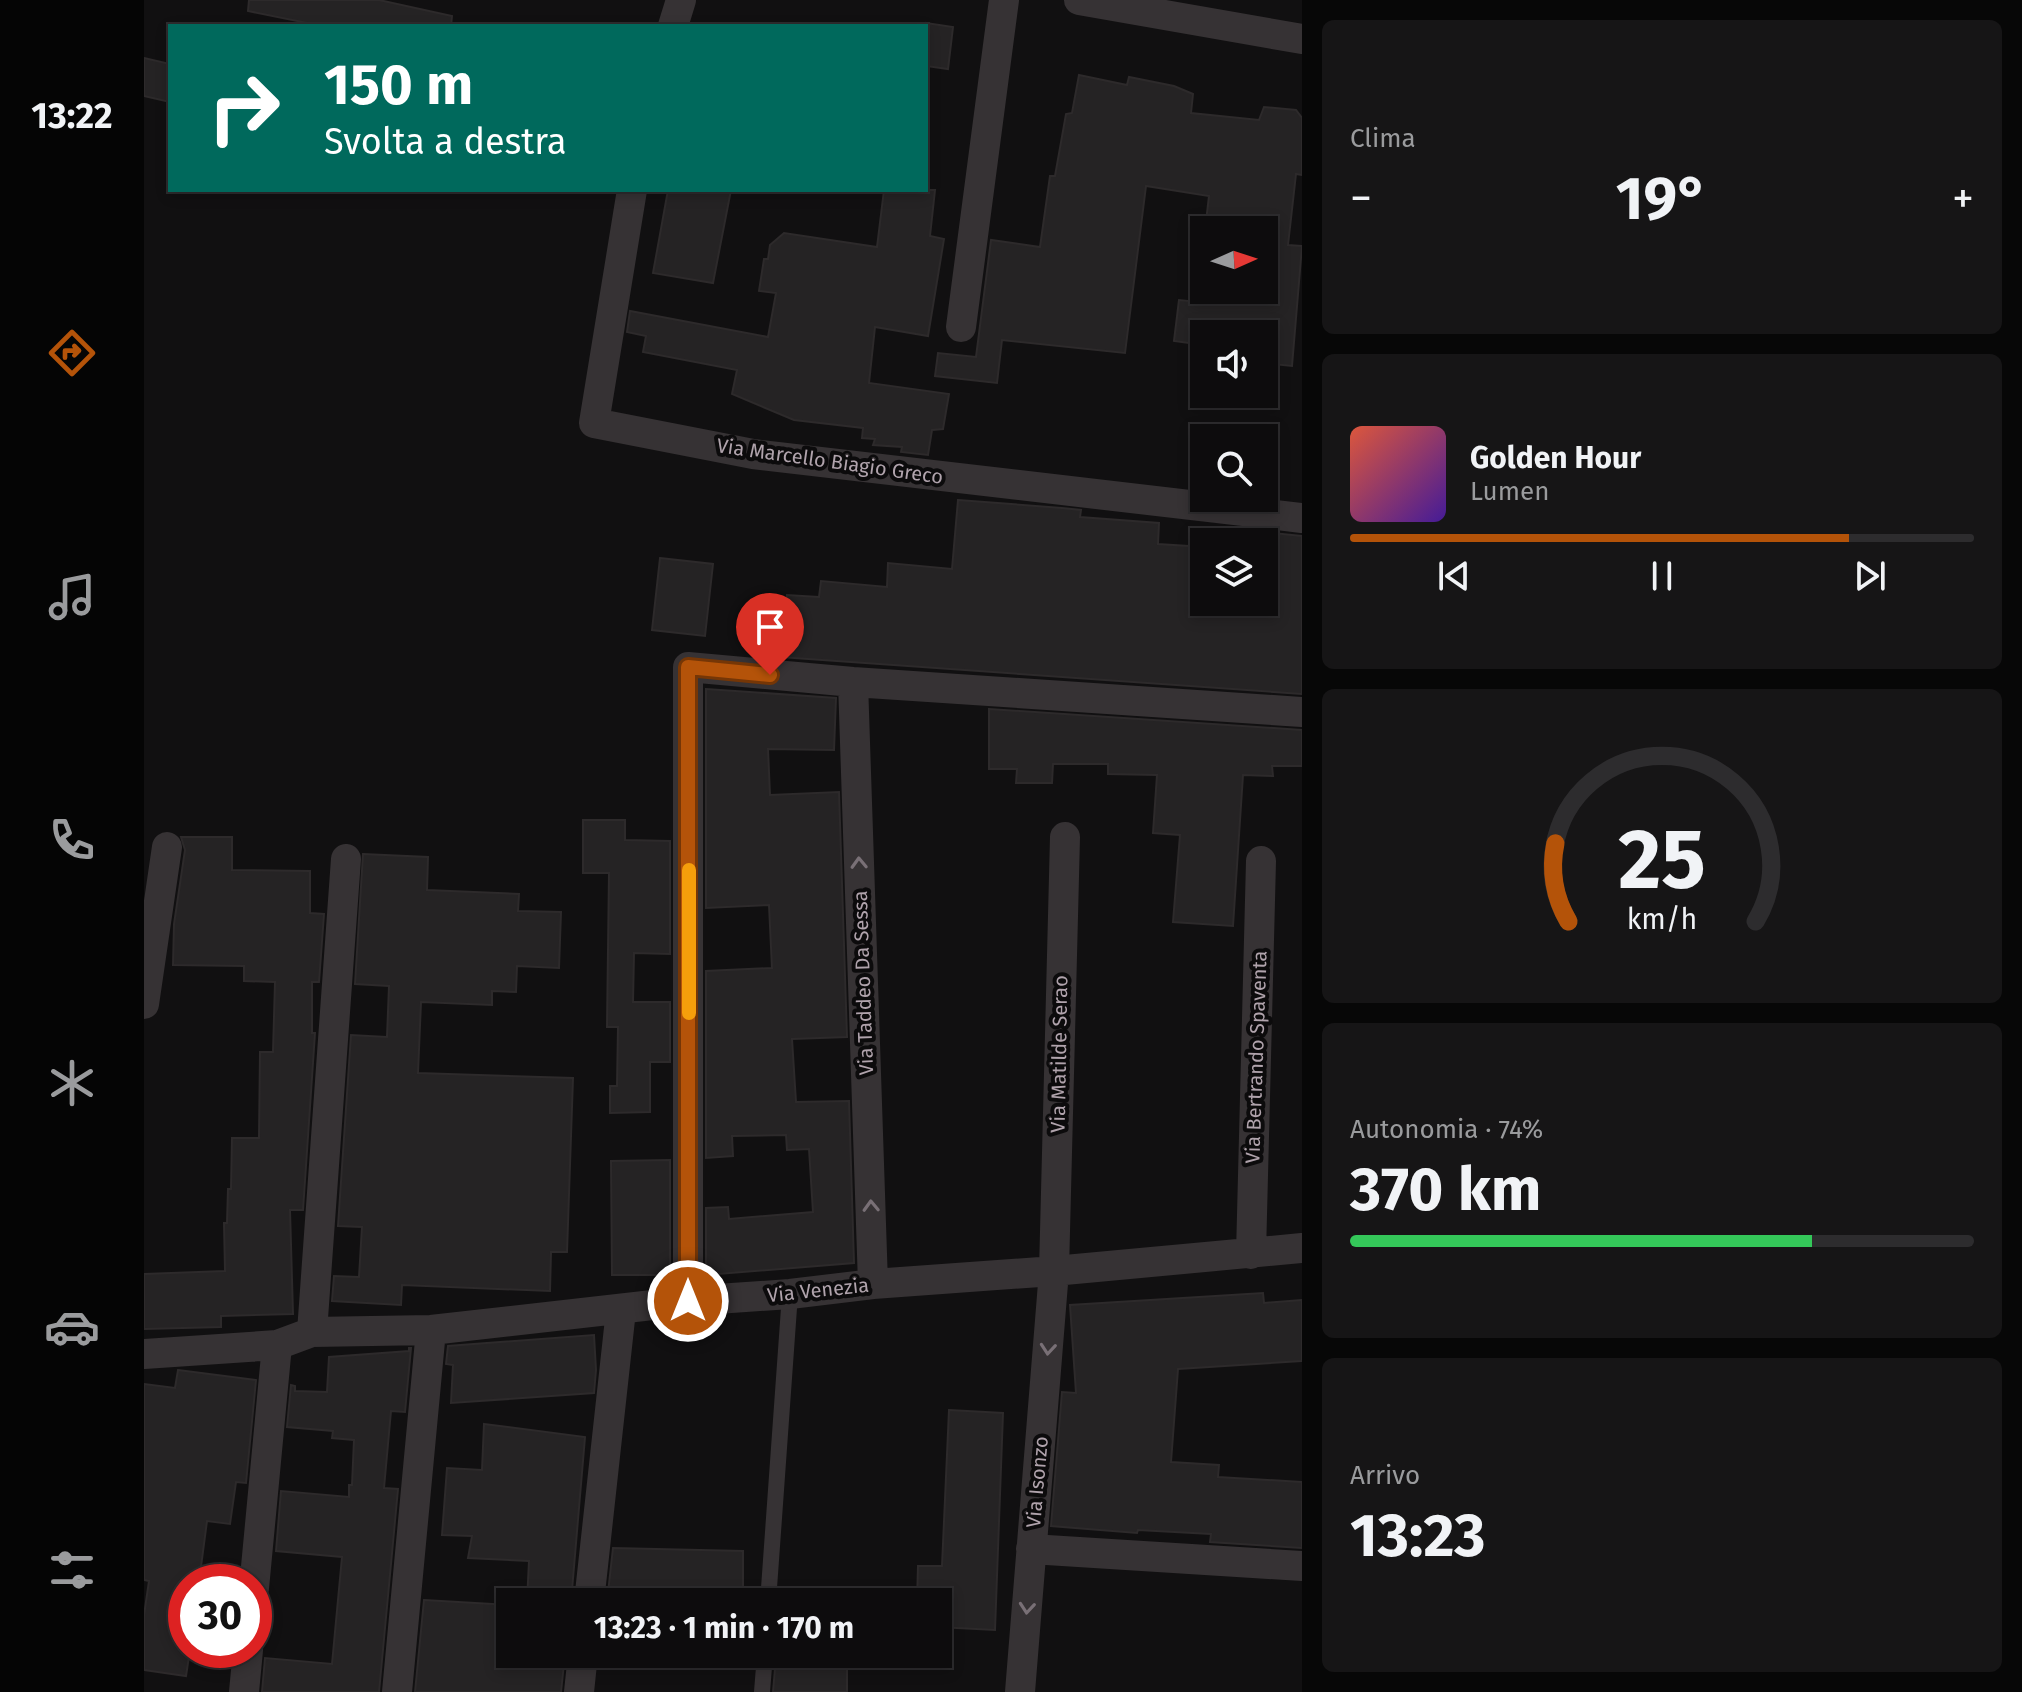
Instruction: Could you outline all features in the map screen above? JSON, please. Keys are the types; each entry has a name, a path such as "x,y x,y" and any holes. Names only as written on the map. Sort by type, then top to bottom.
{"street":[{"path":"674,24 681,0"},
{"path":"961,327 1004,0"},
{"path":"1079,0 1302,39"},
{"name":"Via Marcello Biagio Greco","path":"632,192 594,423 753,454 1302,518"},
{"path":"688,1301 688,667 853,682 1302,712"},
{"name":"Via Taddeo Da Sessa","path":"853,682 873,1284"},
{"name":"Via Matilde Serao","path":"1054,1271 1065,837"},
{"path":"144,1004 167,847"},
{"path":"312,1332 346,859"},
{"name":"Via Bertrando Spaventa","path":"1251,1254 1261,861"},
{"name":"Via Venezia","path":"144,1354 277,1345 312,1332 431,1330 688,1301 1302,1248"},
{"name":"Via Isonzo","path":"1020,1692 1054,1271"},
{"path":"591,1588 621,1310"},
{"path":"397,1692 431,1330"},
{"path":"256,1564 277,1345"},
{"path":"1031,1549 1302,1566"},
{"path":"244,1692 246,1668"},
{"path":"579,1692 582,1668"}],"lane":[{"path":"769,1588 790,1294"},
{"path":"762,1692 764,1668"}],"building":[{"path":"249,0 379,0 452,16 451,24 312,24 248,11"},
{"path":"926,24 953,27 948,69 928,66"},
{"path":"144,58 168,64 168,102 144,96"},
{"path":"1079,75 1127,85 1129,77 1174,86 1193,94 1191,113 1259,120 1264,107 1296,110 1302,118 1302,175 1296,174 1288,245 1302,246 1292,366 1278,364 1278,320 1190,320 1190,343 1174,341 1179,300 1190,301 1190,304 1278,304 1278,216 1207,216 1209,196 1146,186 1125,353 1002,340 997,383 935,376 938,353 976,357 991,240 1040,247 1050,176 1055,176 1066,114 1072,113"},
{"path":"935,190 930,236 944,239 928,336 875,327 869,383 949,394 943,429 932,430 928,455 901,452 902,447 873,445 875,439 862,438 863,428 794,420 732,394 737,370 643,352 646,336 627,332 630,311 768,337 776,293 759,291 764,259 768,259 770,245 784,233 877,247 884,192"},
{"path":"668,192 731,192 713,283 653,273"},
{"path":"958,500 1081,510 1080,517 1159,523 1158,544 1190,546 1190,616 1278,616 1278,533 1302,536 1302,694 753,655 756,606 785,608 787,595 819,597 821,581 887,587 888,563 952,569"},
{"path":"660,558 713,564 705,636 652,630"},
{"path":"706,689 836,698 834,750 768,749 770,795 839,792 847,1037 792,1039 796,1102 849,1101 854,1263 706,1275 706,1208 728,1207 729,1219 813,1212 809,1149 787,1150 786,1135 732,1136 733,1156 706,1158 706,971 772,968 769,905 706,908"},
{"path":"989,709 1302,730 1302,766 1272,766 1273,776 1243,775 1233,926 1173,922 1180,835 1153,833 1157,775 1108,774 1108,764 1053,764 1052,783 1016,783 1017,769 989,769"},
{"path":"583,820 625,820 625,840 670,841 670,954 634,953 633,1002 670,1002 670,1062 650,1062 650,1112 610,1113 610,1086 617,1086 618,1027 607,1027 609,873 583,873"},
{"path":"181,837 232,837 232,870 310,871 310,913 324,914 319,982 312,982 312,1033 315,1033 303,1210 290,1210 293,1314 221,1316 221,1327 144,1329 144,1274 225,1271 224,1223 227,1223 228,1189 231,1189 232,1138 259,1138 260,1052 273,1052 275,982 244,981 244,966 173,965 174,924 185,850"},
{"path":"363,854 428,857 427,890 519,894 518,911 561,912 559,968 517,966 516,992 492,991 492,1005 421,1002 418,1073 573,1078 567,1252 551,1252 550,1291 402,1285 401,1305 332,1301 334,1276 359,1277 362,1227 338,1226 351,1035 387,1037 389,986 355,984"},
{"path":"670,1160 670,1275 612,1275 611,1161"},
{"path":"1263,1293 1264,1303 1302,1300 1302,1361 1178,1369 1171,1462 1219,1465 1218,1477 1302,1482 1302,1548 1210,1542 1211,1534 1138,1530 1137,1533 1051,1526 1062,1392 1076,1393 1070,1305"},
{"path":"594,1335 594,1393 451,1403 453,1365 446,1364 448,1346"},
{"path":"411,1348 405,1412 391,1411 384,1488 398,1489 379,1692 262,1692 264,1668 272,1668 272,1659 332,1664 342,1557 276,1551 281,1491 349,1497 349,1485 352,1485 354,1440 332,1438 333,1431 287,1427 291,1385 295,1386 295,1391 327,1392 329,1357 409,1351"},
{"path":"178,1370 256,1380 246,1483 236,1482 230,1524 207,1521 201,1564 168,1564 168,1668 187,1668 186,1676 144,1670 144,1615 149,1581 144,1580 144,1384 175,1388"},
{"path":"949,1410 1003,1413 995,1630 952,1628 952,1588 917,1588 918,1566 942,1566"},
{"path":"484,1424 585,1437 572,1588 528,1588 529,1561 468,1558 472,1536 442,1535 447,1468 482,1470"},
{"path":"613,1548 743,1551 743,1588 609,1588"},
{"path":"424,1600 496,1604 496,1668 564,1668 561,1692 415,1692"},
{"path":"775,1668 847,1668 847,1692 773,1692"}],"slow traffic":[{"path":"689,870 689,1013"}],"route":[{"path":"688,1301 688,667 770,675"}]}
